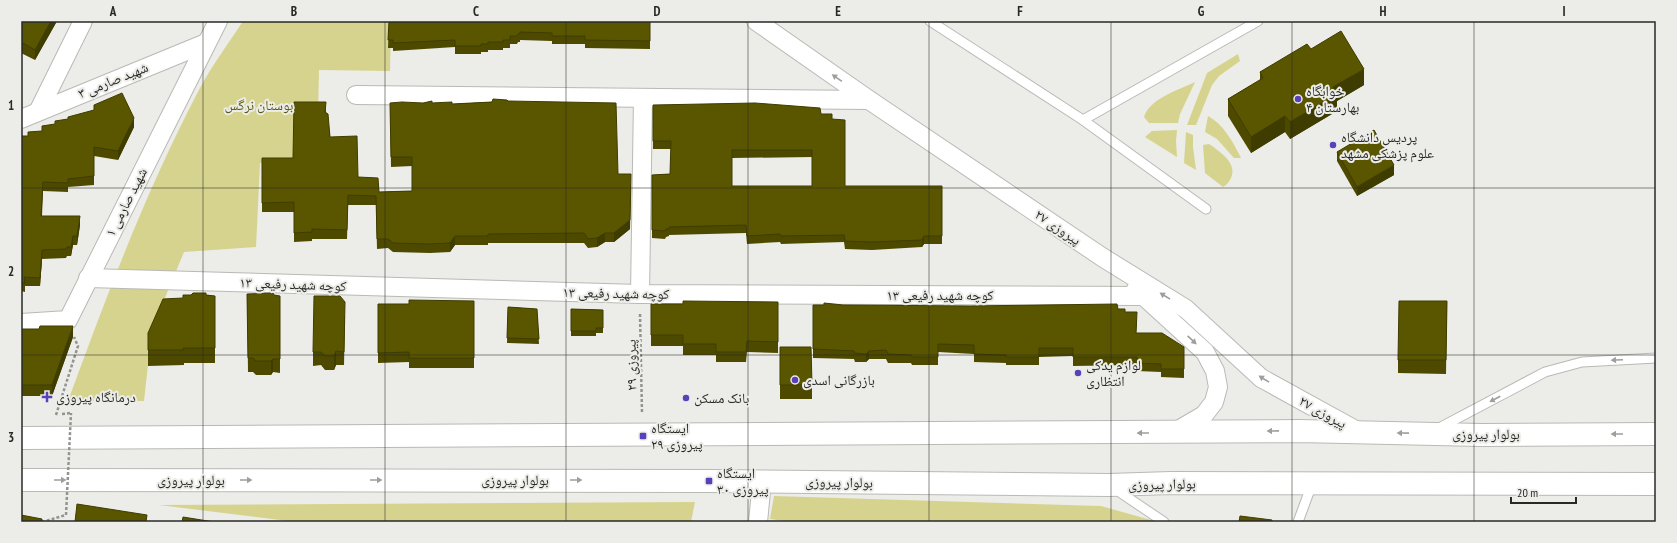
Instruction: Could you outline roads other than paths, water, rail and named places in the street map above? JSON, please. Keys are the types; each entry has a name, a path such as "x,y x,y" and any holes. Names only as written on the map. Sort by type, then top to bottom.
{"main road":[{"name":"بولوار پیروزی","path":"21,438 643,436 1299,431 1429,434 1656,434"},
{"name":"بولوار پیروزی","path":"21,480 762,481 1108,485 1171,483 1656,484"}],"street":[{"path":"39,110 83,21"},
{"name":"شهید صارمی ۱","path":"21,323 68,320 206,42 218,21"},
{"name":"پیروزی ۲۷","path":"756,21 869,100 1102,257 1186,309 1261,378 1359,432"},
{"name":"شهید صارمی ۳","path":"21,119 39,110 206,42"},
{"path":"356,95 869,100"},
{"path":"640,294 643,98"},
{"path":"1102,257 1205,352 1215,371 1218,387 1214,402 1204,415 1175,432"},
{"name":"کوچه شهید رفیعی ۱۳","path":"88,278 640,294 1145,296"},
{"path":"758,522 762,481"}],"lane":[{"path":"930,21 1083,120 1206,209"},
{"path":"1083,120 1258,21"},
{"path":"1429,434 1545,372 1582,362 1656,358"},
{"path":"1298,522 1313,483"},
{"path":"1108,485 1164,522"}],"place":[{"name":"خوابگاه بهارستان ۴","path":"1298,99"},
{"name":"پردیس دانشگاه علوم پزشکی مشهد","path":"1333,145"},
{"name":"لوازم یدکی انتظاری","path":"1078,373"},
{"name":"بازرگانی اسدی","path":"795,380"},
{"name":"درمانگاه پیروزی","path":"47,397"},
{"name":"بانک مسکن","path":"686,398"},
{"name":"ایستگاه پیروزی ۲۹","path":"643,436"},
{"name":"ایستگاه پیروزی ۳۰","path":"709,481"}],"park label":[{"name":"بوستان نرگس","path":"259,105"}]}
